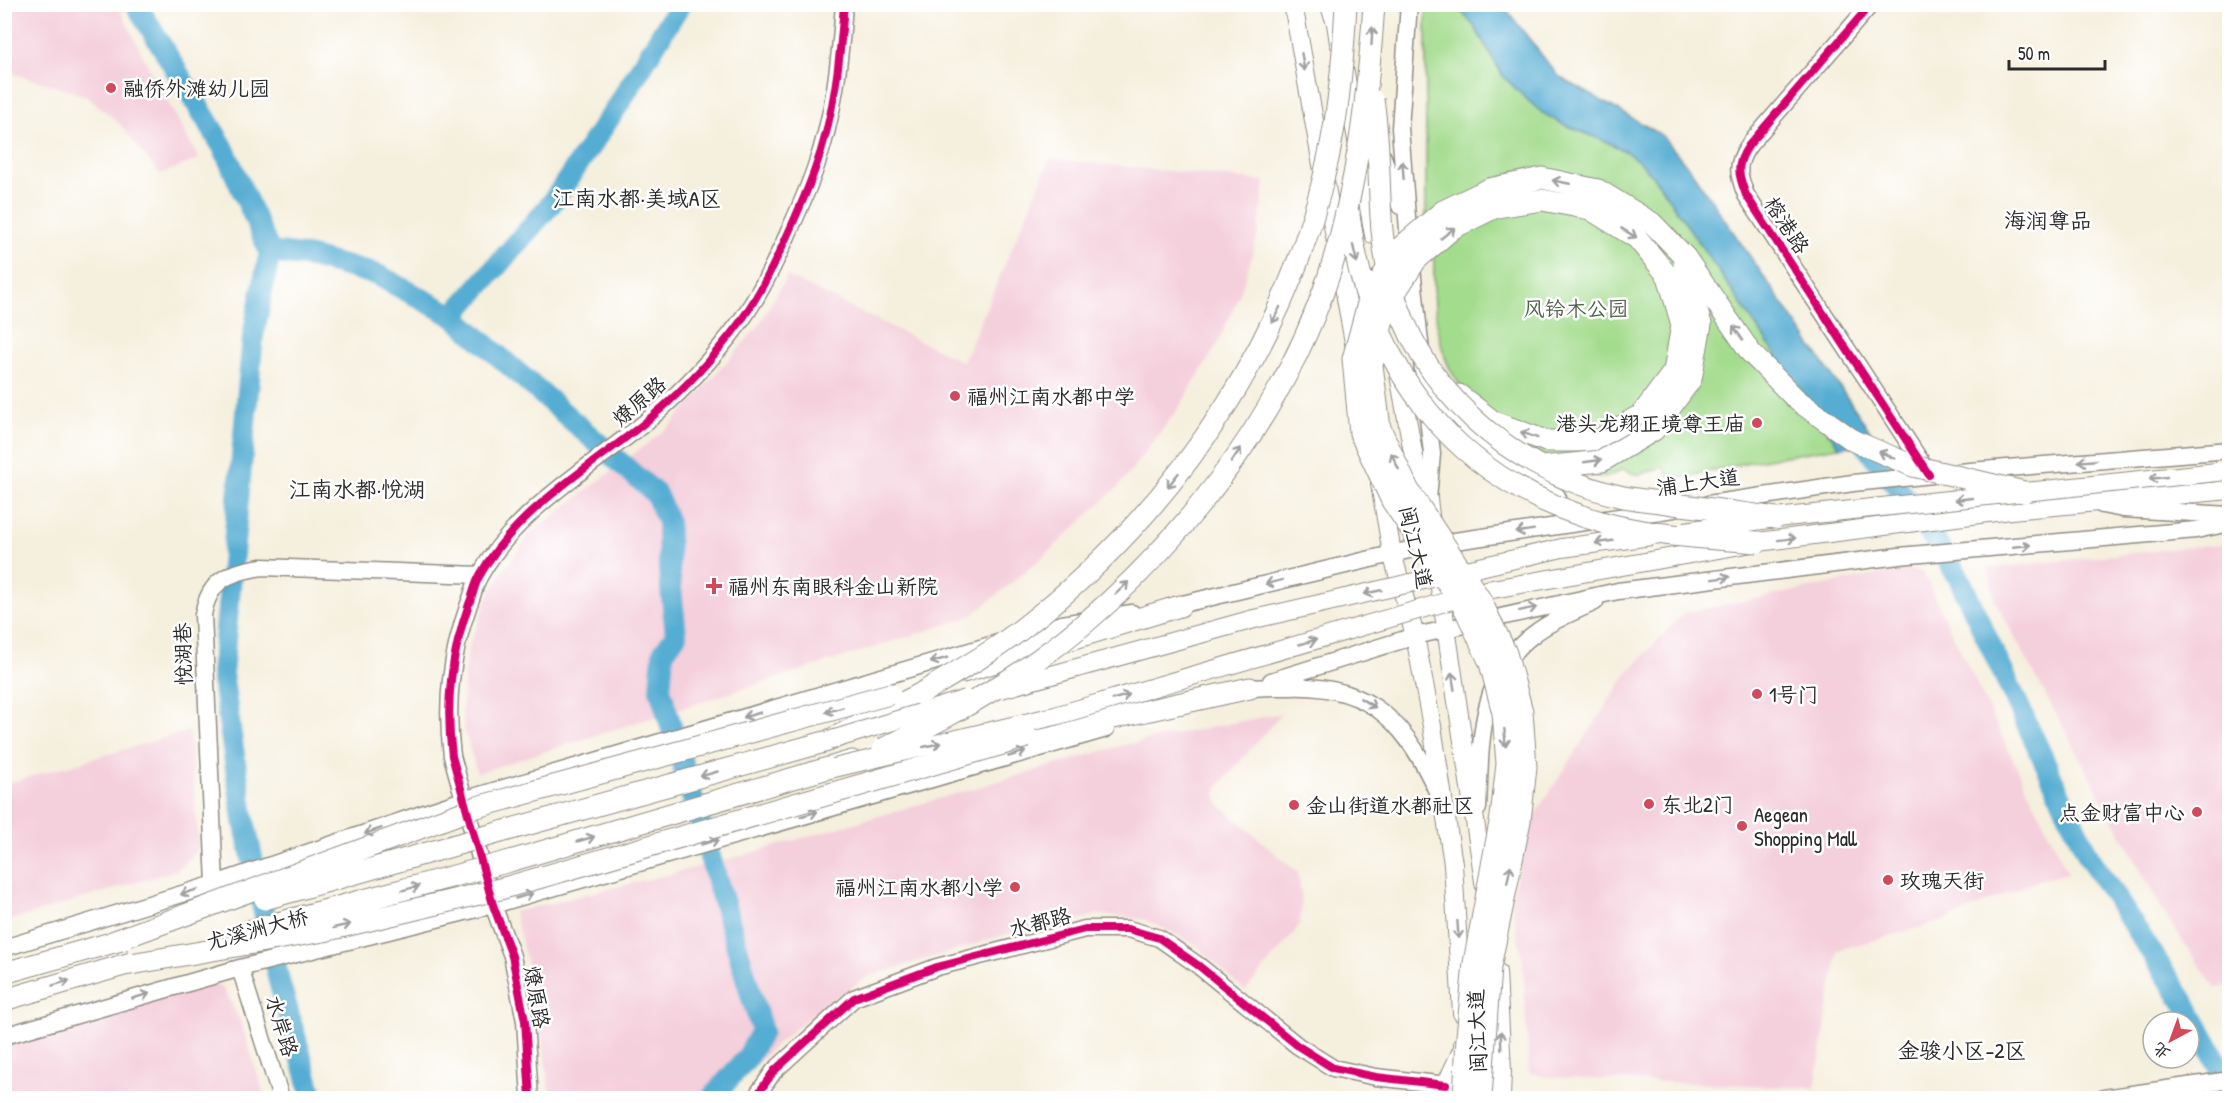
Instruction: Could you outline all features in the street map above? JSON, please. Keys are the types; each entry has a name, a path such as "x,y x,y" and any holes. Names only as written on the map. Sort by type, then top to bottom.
{"highway":[{"path":"1374,4 1370,78 1377,122 1379,199 1383,243 1390,280 1402,316 1436,378 1468,414 1511,449 1541,468 1577,483 1621,496 1776,518"},
{"path":"1341,14 1347,198 1353,245 1364,292 1395,364 1416,397 1439,425 1494,471 1526,492 1566,510 1606,523 1654,532 1758,542"},
{"name":"尤溪洲大桥","path":"4,973 828,741 920,694 985,655 1022,629 1121,541 1172,482 1242,380 1283,299 1305,240 1335,124 1342,71"},
{"name":"尤溪洲大桥","path":"4,1000 119,966 510,861 834,768 883,749 943,720 1008,681 1114,596 1168,541 1201,503 1246,440 1274,395 1313,316 1328,276 1341,231 1370,78"},
{"path":"1464,1098 1474,963 1501,818 1507,764 1503,713 1490,663 1465,609 1392,501 1360,433 1353,358 1370,296 1401,247 1443,211 1489,189 1542,178 1598,190 1652,223 1685,257 1751,353 1797,400 1854,441 1913,466 2024,492"},
{"path":"1436,378 1494,422 1546,441 1597,441 1642,414 1674,371 1682,325 1668,276 1637,238 1590,209 1542,200 1496,207 1453,228 1416,260 1386,307 1372,365 1380,428 1408,489 1480,600 1506,653 1522,711 1526,767 1520,821 1490,967 1481,1098"},
{"path":"1439,425 1484,450 1542,467 1602,461 1654,430 1691,379 1701,324 1685,267 1652,223"},
{"path":"112,942 477,807 890,694 1180,606"},
{"path":"119,966 324,931 504,888 1027,737 1250,688"}],"main road":[{"name":"燎原路","path":"530,1098 525,1021 512,956 493,905 463,800 451,744 449,686 459,635 480,575 507,539 528,516 657,413 730,335 763,288 797,215 822,149 833,100 844,4"},
{"name":"闽江大道","path":"1293,4 1392,553 1416,636 1445,810 1456,898 1463,1048 1445,1092"},
{"name":"闽江大道","path":"1329,4 1341,14 1416,469 1428,499 1445,630 1497,964 1502,1071 1501,1098"},
{"path":"1409,4 1400,128 1421,363 1432,454 1428,499"},
{"name":"榕港路","path":"1871,4 1749,145 1740,158 1738,168 1746,195 1929,475"},
{"path":"1341,14 1408,230"},
{"path":"1421,363 1449,410 1489,450 1548,492 1607,518"},
{"name":"浦上大道","path":"4,948 215,884 463,800 1062,624 1180,606 1434,544 1607,518 1912,476 2229,450"},
{"path":"828,741 1029,681 1266,617 1562,548 1776,518 2223,472"},
{"path":"834,768 1056,716 1481,591 1758,542 2089,502 2229,490"},
{"path":"2089,502 2123,509 2229,515"},
{"path":"4,1036 240,968 493,905 1250,688 1416,636 1618,591 1899,556 2196,530 2229,523"},
{"name":"悦湖巷","path":"215,884 203,615 206,599 212,589 221,579 245,569 262,567 480,575"},
{"path":"1476,838 1482,725 1488,701 1500,673 1519,647 1532,635 1547,625 1618,591"},
{"path":"1250,688 1308,686 1333,689 1362,699 1382,712 1403,732 1419,754 1445,810"},
{"name":"水都路","path":"755,1098 774,1071 854,998 937,967 1085,929 1128,929 1159,938 1199,966 1298,1046 1333,1068 1445,1092"},
{"name":"水岸路","path":"240,968 281,1098"},
{"path":"2104,1098 2229,1080"}],"shaded area":[{"name":"融侨外滩幼儿园","path":"4,5 118,5 148,66 199,159 160,174 119,123 86,96 5,71"},
{"path":"1050,159 1265,181 1258,233 1251,259 1241,291 1217,345 1178,409 1119,486 1045,555 970,617 477,773 464,729 462,711 465,668 470,644 489,595 499,577 532,532 669,427 757,328 787,276 963,362"},
{"name":"点金财富中心","path":"2229,543 2230,986 2215,988 2165,915 1995,601 1988,568"},
{"path":"1906,569 1922,571 2068,873 2040,880 1940,922 1838,950 1815,1088 1548,1077 1529,1073 1523,963 1511,898 1532,819 1628,672 1684,613"},
{"name":"福州江南水都小学","path":"1282,713 1218,787 1216,795 1220,805 1298,873 1302,901 1300,922 1294,933 1245,991 1198,947 1176,934 1145,920 1097,915 1021,936 1018,931 867,977 826,1004 774,1046 723,1098 551,1098 535,996 514,912 723,861 1124,745"},
{"path":"189,731 199,849 177,870 5,922 5,784"},
{"path":"213,983 223,988 241,1022 265,1098 5,1098 5,1042"}],"green space":[{"name":"风铃木公园","path":"1426,5 1456,5 1474,26 1503,76 1560,123 1625,151 1642,164 1658,183 1839,447 1749,462 1673,480 1663,467 1638,475 1622,469 1611,475 1600,477 1549,459 1527,446 1495,421 1467,393 1449,368 1441,344 1434,297 1434,232 1426,230"}],"water":[{"path":"1456,5 1503,5 1558,76 1662,135 1692,172 1879,444 1839,447 1658,183 1642,164 1625,151 1560,123 1541,112 1503,76 1474,26"}],"waterway":[{"path":"136,4 223,147 270,252 253,336 222,674 243,816 279,981 313,1098"},
{"path":"453,316 551,204 618,105 680,4"},
{"path":"270,252 311,257 378,275 453,316 656,494 668,522 669,570 676,635 663,653 660,689 762,1031 747,1058 712,1098"},
{"path":"1861,439 1919,516 1959,578 2089,857 2187,1007 2209,1046 2230,1091"}],"cycle path":[{"path":"530,1098 525,1021 512,956 493,905 452,756 449,717 451,679 463,623 478,578 495,552 513,531 554,492 642,425 677,393 721,346 740,323 755,299 775,262 809,186 822,149 835,88 844,4"},
{"path":"1871,4 1749,145 1739,170 1746,195 1929,475"},
{"path":"755,1098 774,1071 854,998 937,967 1085,929 1128,929 1159,938 1199,966 1298,1046 1333,1068 1376,1077 1446,1085"}],"place":[{"name":"融侨外滩幼儿园","path":"111,88"},
{"name":"福州江南水都中学","path":"955,396"},
{"name":"港头龙翔正境尊王庙","path":"1757,423"},
{"name":"福州东南眼科金山新院","path":"714,586"},
{"name":"1号门","path":"1757,694"},
{"name":"东北2门","path":"1649,804"},
{"name":"金山街道水都社区","path":"1294,805"},
{"name":"点金财富中心","path":"2197,812"},
{"name":"Aegean Shopping Mall","path":"1742,826"},
{"name":"玫瑰天街","path":"1888,880"},
{"name":"福州江南水都小学","path":"1015,887"}],"district":[{"name":"江南水都·美域A区","path":"637,198"},
{"name":"海润尊品","path":"2048,220"},
{"name":"江南水都·悦湖","path":"357,489"},
{"name":"金骏小区-2区","path":"1962,1050"}]}
